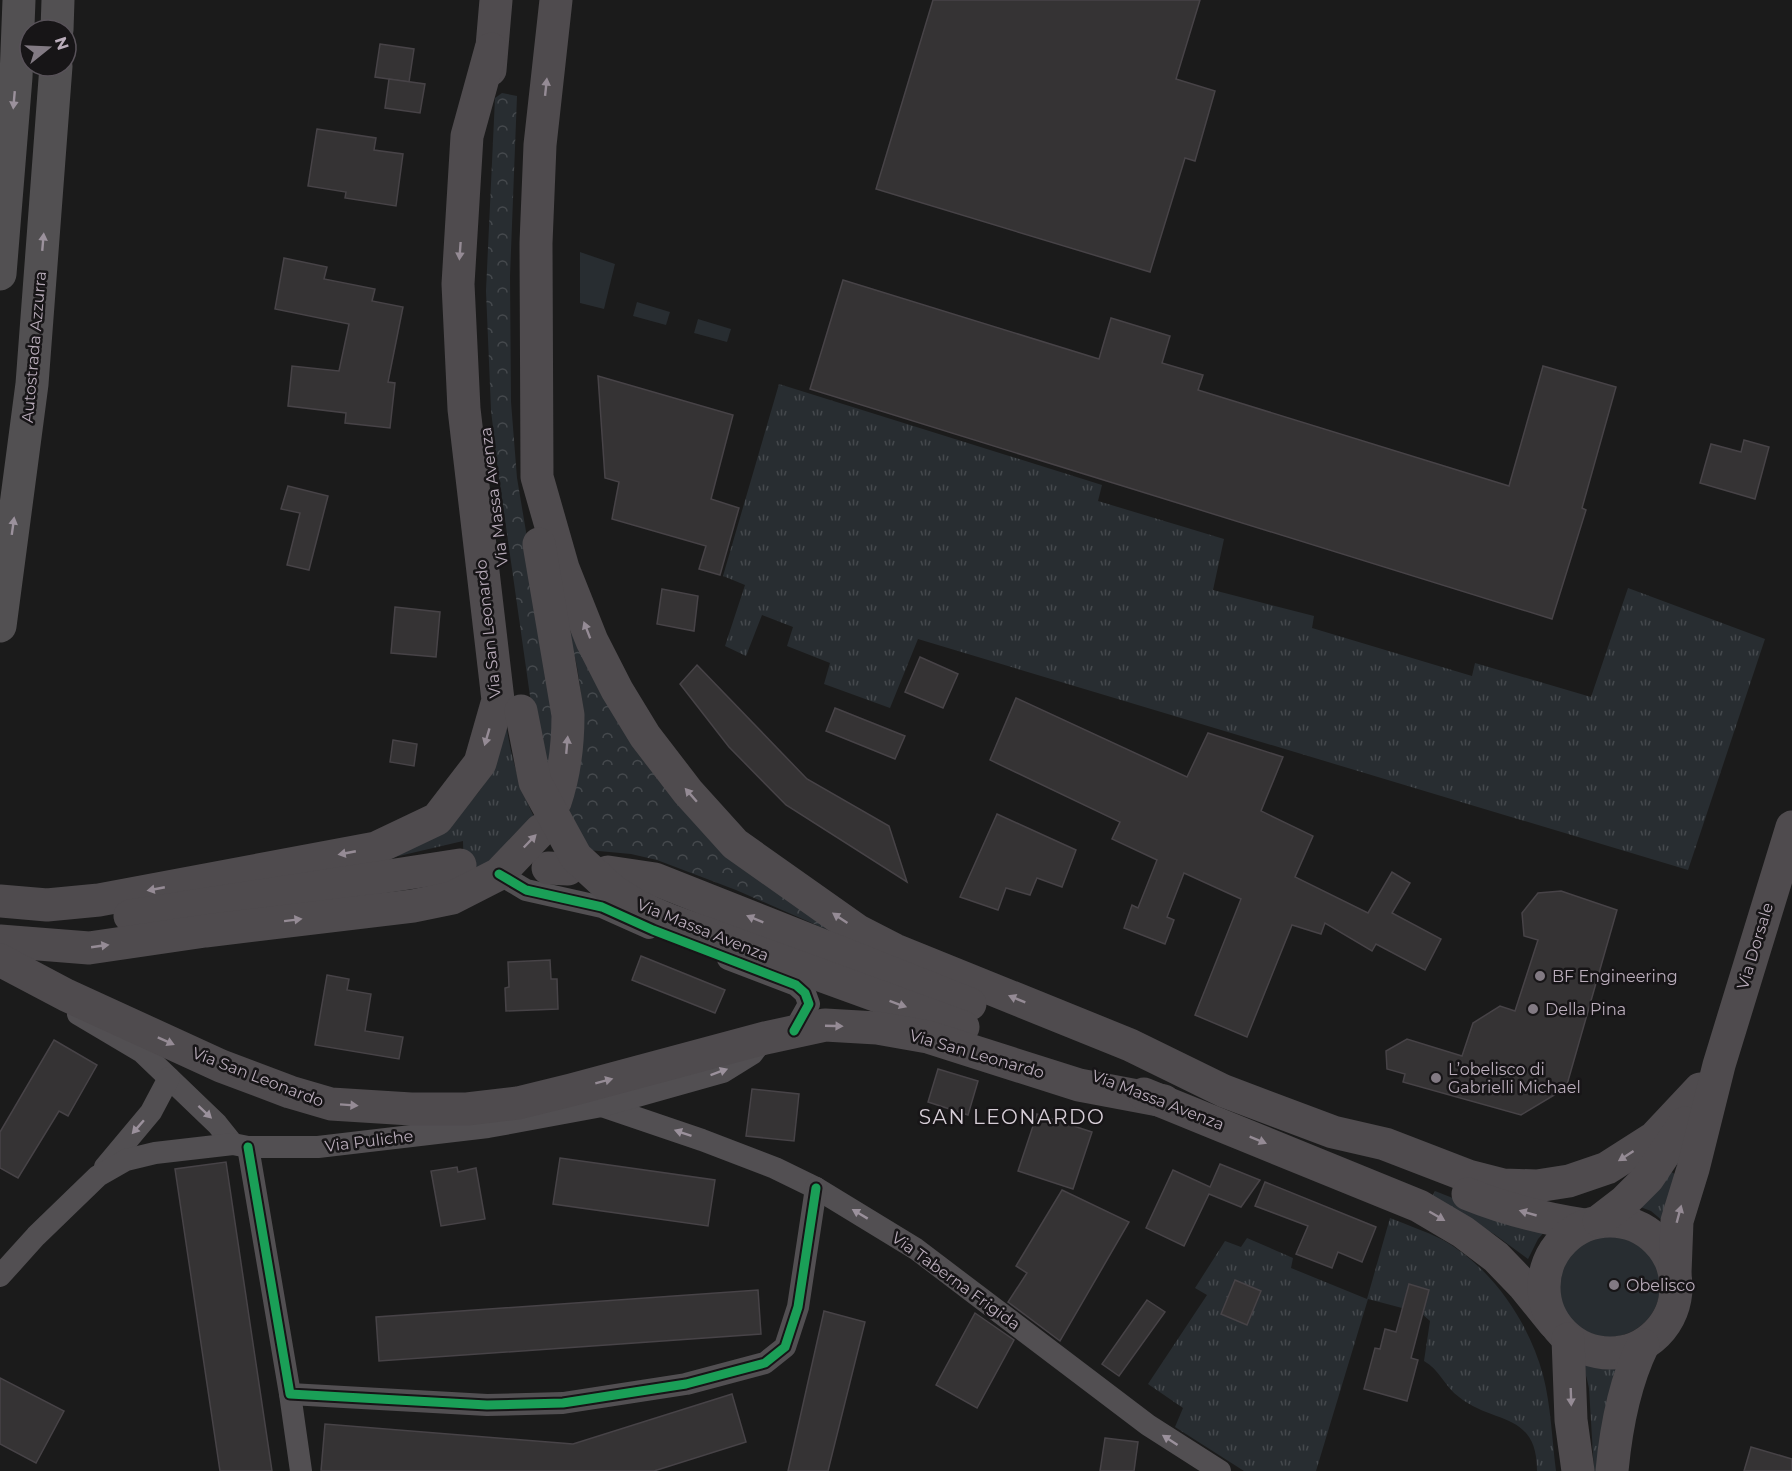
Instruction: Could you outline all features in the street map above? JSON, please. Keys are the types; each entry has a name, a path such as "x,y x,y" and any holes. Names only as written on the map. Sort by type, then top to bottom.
{"highway":[{"path":"0,274 16,77 18,0"},
{"path":"57,18 58,0"},
{"name":"Autostrada Azzurra","path":"0,626 32,384 55,78"}],"main road":[{"name":"Via Massa Avenza","path":"496,0 491,49 479,293 483,396 496,521 521,711 535,782 576,856 613,891 637,906 666,919 1164,1101 1419,1206 1463,1232 1496,1257 1524,1286 1561,1331"},
{"name":"Via Massa Avenza","path":"556,0 540,145 536,243 537,477 563,568 592,641 617,690 645,736 688,792 735,844 858,930 896,950 1130,1045 1224,1091 1333,1131 1384,1144 1468,1176 1503,1185 1538,1186 1569,1181 1607,1168 1654,1138 1710,1077"},
{"name":"Via San Leonardo","path":"0,901 47,905 99,900 376,848 437,819 480,763 498,700 464,409 458,284 467,136 491,49"},
{"path":"0,941 89,948 205,931 413,906 452,898 499,874 548,816 563,778 567,751 568,715 537,532 537,477"},
{"name":"Via Dorsale","path":"1675,1273 1677,1221 1693,1169 1710,1077 1792,827"},
{"path":"0,921 51,928 460,865"},
{"path":"608,872 655,879 1046,1033 1123,1061 1224,1091"},
{"name":"Via San Leonardo","path":"0,960 66,995 221,1066 290,1092 331,1104 411,1109 467,1109 518,1103 779,1034 825,1025 877,1028 928,1037 1079,1085 1164,1101"},
{"name":"Via Dorsale","path":"1592,1223 1625,1201 1648,1178 1685,1122 1710,1077"},
{"name":"Via Massa Avenza","path":"1275,1110 1342,1146 1431,1178 1487,1202 1551,1220 1592,1223"},
{"path":"1561,1331 1585,1349 1605,1353 1624,1352 1643,1345 1659,1332 1671,1314 1676,1294 1675,1273 1669,1257 1659,1243 1647,1232 1632,1224 1616,1220 1592,1223 1572,1232 1557,1246 1548,1263 1544,1283 1546,1304 1561,1331 1578,1471"},
{"path":"1612,1471 1616,1433 1626,1388 1643,1345"}],"street":[{"name":"Via Puliche","path":"0,1276 36,1236 98,1176 126,1160 146,1155 241,1146 318,1147 477,1128 602,1106 723,1072 779,1034 809,1004 805,993 796,984 653,930 602,907 526,890 499,874"},
{"path":"66,995 79,1016 142,1052 241,1146 290,1395 302,1471"},
{"path":"98,1176 151,1112 169,1078"},
{"name":"Via Taberna Frigida","path":"602,1106 702,1140 775,1168 816,1188 916,1249 1148,1425 1220,1471"},
{"path":"290,1395 487,1405 563,1403 686,1384 765,1363 785,1347 798,1307 816,1188"}],"green space":[{"path":"502,93 517,96 510,276 511,402 517,478 555,694 550,785 531,703 491,410 486,291 495,98"},
{"path":"580,252 615,264 604,309 580,303"},
{"path":"637,302 670,312 666,325 633,316"},
{"path":"698,319 731,329 727,342 694,333"},
{"path":"779,384 1102,485 1098,501 1224,539 1213,590 1314,616 1312,628 1472,676 1475,663 1591,697 1628,588 1765,639 1688,870 918,639 890,708 824,684 830,663 787,646 793,627 762,615 746,656 725,646 745,585 723,576"},
{"path":"564,623 583,649 635,744 871,949 736,890 657,860 631,854 588,850 567,821 578,766 582,710 577,667"},
{"path":"505,717 515,768 534,817 514,843 464,880 463,841 386,859 448,821 474,797 485,783 493,767"},
{"path":"1668,1170 1678,1176 1664,1222 1651,1211 1635,1205"},
{"path":"1435,1191 1488,1212 1548,1228 1538,1239 1528,1259 1494,1234 1431,1199"},
{"path":"1390,1218 1435,1236 1459,1250 1492,1280 1506,1297 1528,1335 1543,1375 1550,1411 1556,1471 1537,1471 1535,1452 1530,1438 1522,1429 1472,1406 1459,1397 1424,1361 1430,1321 1421,1313 1368,1299 1316,1471 1244,1471 1175,1427 1183,1408 1148,1384 1207,1295 1195,1288 1225,1241 1241,1247 1247,1238 1293,1258 1291,1268 1367,1299"},
{"path":"1609,1235 1628,1239 1645,1250 1656,1267 1660,1286 1656,1305 1645,1322 1628,1333 1609,1337 1590,1333 1573,1322 1562,1305 1558,1286 1562,1267 1573,1250 1590,1239"},
{"path":"1583,1363 1606,1369 1621,1368 1602,1471 1594,1471 1589,1388"}],"building":[{"path":"933,0 1200,0 1176,79 1215,91 1195,161 1185,158 1150,272 876,189"},
{"path":"380,44 414,49 409,82 375,77"},
{"path":"389,79 425,84 420,113 385,108"},
{"path":"317,129 376,138 374,150 403,154 396,206 345,198 346,192 308,186"},
{"path":"284,258 327,267 324,279 375,289 372,301 403,307 388,382 395,383 390,428 345,423 346,413 288,406 292,366 339,371 349,324 275,309"},
{"path":"843,280 1099,359 1111,318 1170,336 1162,363 1203,375 1198,390 1509,486 1543,366 1616,387 1582,508 1586,510 1552,619 810,389"},
{"path":"598,376 733,415 711,499 739,508 720,575 699,569 706,546 612,519 619,482 605,478"},
{"path":"1744,440 1769,447 1755,499 1700,483 1711,444 1741,452"},
{"path":"288,486 328,496 309,570 287,565 300,513 281,509"},
{"path":"662,589 698,596 694,631 657,624"},
{"path":"395,607 440,612 436,657 391,653"},
{"path":"920,657 958,674 943,708 905,692"},
{"path":"697,665 807,779 889,826 907,882 786,805 729,747 680,684"},
{"path":"1016,698 1187,777 1208,733 1283,757 1261,811 1313,836 1295,877 1368,913 1392,872 1410,883 1392,913 1441,939 1425,970 1376,944 1372,951 1325,923 1321,934 1292,925 1247,1037 1195,1015 1241,899 1184,873 1167,917 1174,920 1165,944 1124,928 1132,905 1138,908 1157,860 1112,839 1120,822 990,760"},
{"path":"835,708 905,736 895,759 826,731"},
{"path":"393,740 417,744 414,766 390,762"},
{"path":"997,814 1076,850 1062,887 1037,878 1030,895 1006,888 998,910 960,897"},
{"path":"1561,891 1617,910 1566,1088 1521,1115 1403,1082 1405,1074 1387,1069 1386,1051 1407,1039 1462,1056 1473,1023 1500,1006 1515,1011 1538,940 1524,936 1522,913 1538,893"},
{"path":"641,956 725,990 715,1013 632,980"},
{"path":"550,960 551,979 557,979 558,1009 506,1011 505,988 509,987 508,962"},
{"path":"327,975 349,979 347,990 371,994 365,1031 403,1037 399,1059 315,1045"},
{"path":"54,1040 97,1065 68,1116 59,1111 18,1178 0,1168 0,1132"},
{"path":"938,1069 978,1081 968,1115 928,1102"},
{"path":"752,1089 799,1094 794,1141 746,1136"},
{"path":"1037,1114 1092,1132 1073,1189 1018,1171"},
{"path":"560,1158 715,1180 708,1226 553,1204"},
{"path":"226,1162 272,1471 220,1471 175,1169"},
{"path":"1220,1164 1260,1180 1241,1207 1209,1194 1184,1246 1146,1228 1173,1170 1210,1187"},
{"path":"457,1167 458,1172 476,1168 485,1219 441,1226 431,1171"},
{"path":"1265,1182 1376,1227 1362,1262 1338,1252 1332,1268 1296,1254 1308,1226 1255,1206"},
{"path":"1062,1190 1129,1222 1060,1341 1008,1302 1027,1273 1016,1266"},
{"path":"1235,1280 1261,1291 1247,1325 1221,1314"},
{"path":"1409,1284 1429,1290 1411,1358 1418,1360 1407,1401 1364,1389 1375,1348 1380,1349 1385,1329 1396,1332"},
{"path":"758,1290 761,1334 379,1361 376,1317"},
{"path":"1147,1300 1165,1312 1119,1376 1102,1364"},
{"path":"824,1311 865,1322 828,1471 788,1471"},
{"path":"975,1313 1014,1340 977,1408 936,1385"},
{"path":"0,1378 64,1411 36,1463 0,1444"},
{"path":"732,1394 746,1442 654,1471 321,1471 325,1424 573,1444"},
{"path":"1105,1438 1138,1442 1134,1471 1100,1471"},
{"path":"1751,1447 1792,1459 1792,1471 1744,1471"}],"cycle path":[{"path":"499,874 526,890 602,907 653,930 796,985 805,993 809,1004 794,1031"},
{"path":"248,1147 290,1394 487,1405 563,1403 686,1384 765,1363 785,1347 798,1307 816,1188"}],"place":[{"name":"BF Engineering","path":"1540,976"},
{"name":"Della Pina","path":"1533,1009"},
{"name":"L’obelisco di Gabrielli Michael","path":"1436,1078"},
{"name":"Obelisco","path":"1614,1285"}],"district":[{"name":"SAN LEONARDO","path":"1012,1117"}]}
